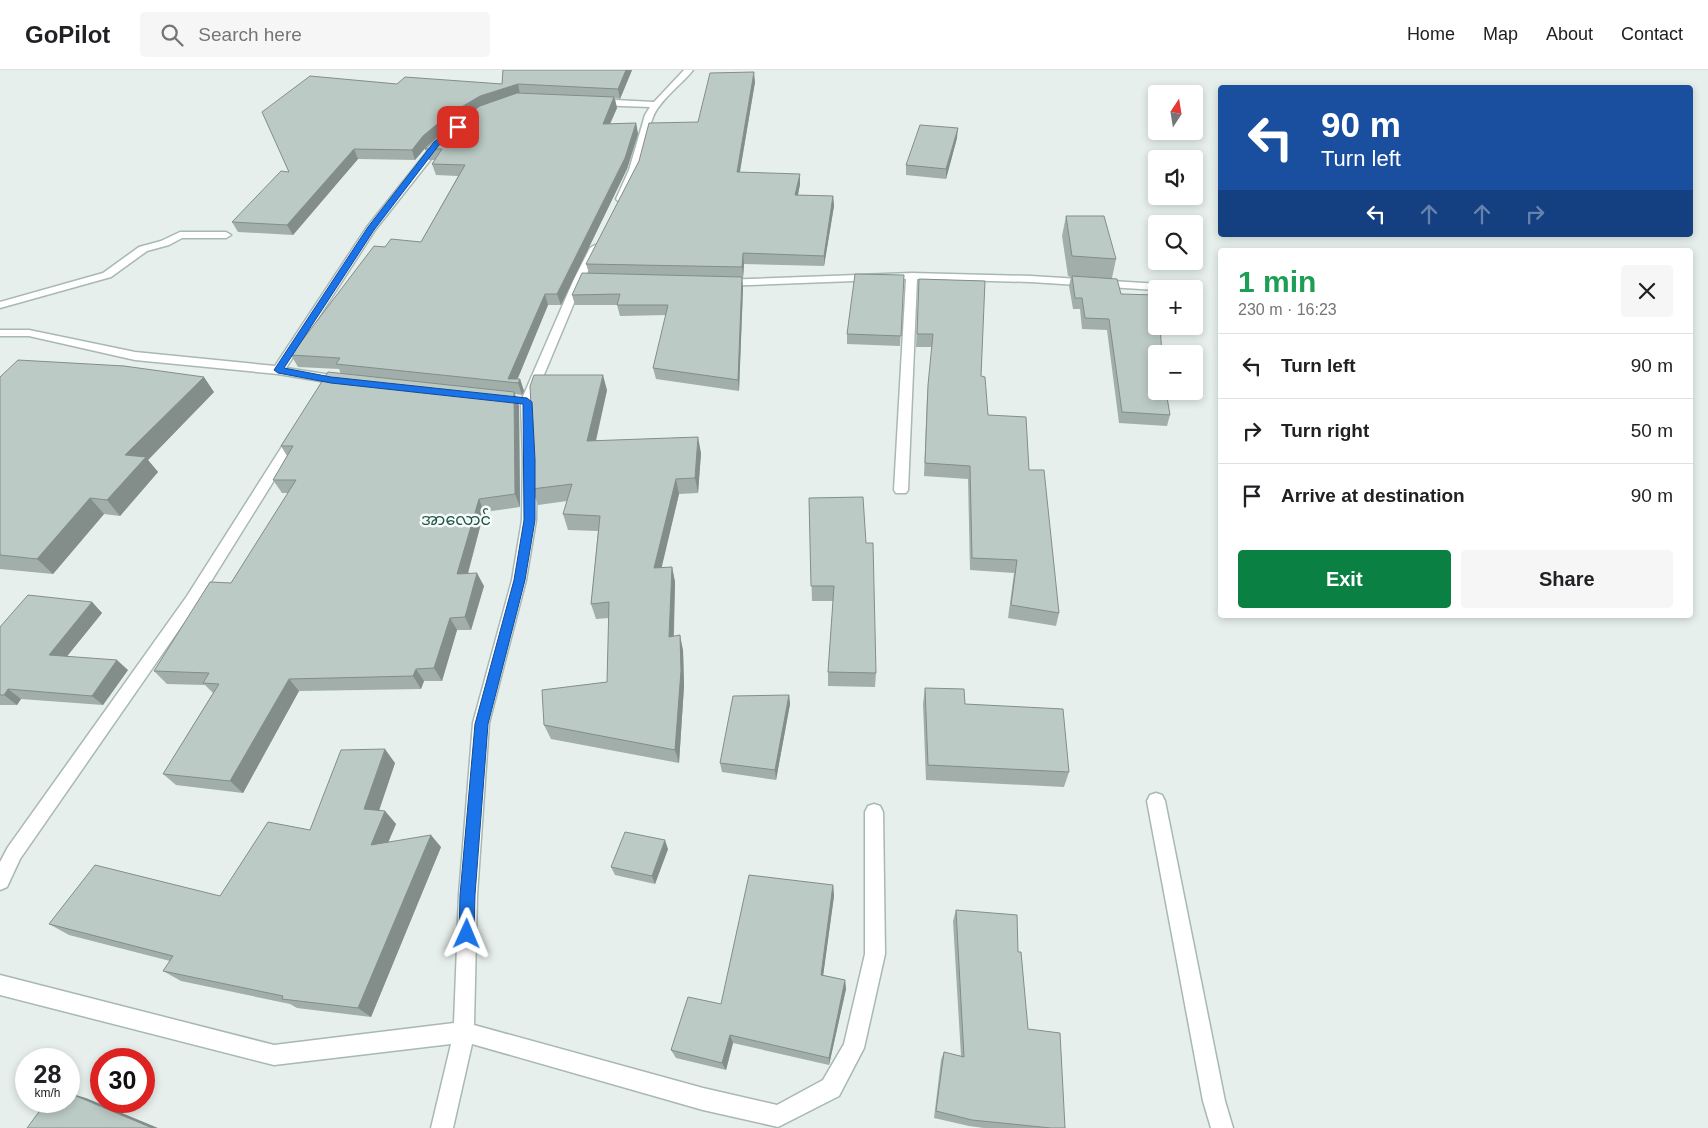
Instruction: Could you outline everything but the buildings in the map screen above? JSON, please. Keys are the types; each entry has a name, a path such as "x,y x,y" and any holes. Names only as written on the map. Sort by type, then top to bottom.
{"street":[{"path":"614,213 634,170 649,115 689,70"},
{"path":"581,102 656,105"},
{"path":"278,370 371,229 437,143 450,133"},
{"path":"0,306 107,275 143,249 165,243 180,235 226,235"},
{"path":"442,1128 464,1032 468,895 481,724 519,580 530,520 530,460 522,401 584,279 601,238"},
{"path":"707,282 736,283 912,276 1031,279 1148,286"},
{"path":"901,490 912,276"},
{"path":"0,333 28,333 135,356 278,370 331,380 361,383"},
{"path":"321,396 331,380"},
{"path":"0,881 14,853 192,600 305,420"},
{"path":"1156,802 1214,1101 1222,1128"},
{"path":"0,985 274,1055 464,1032 703,1099 778,1116 831,1088 854,1048 875,954 874,812"}],"district":[{"name":"အာလောင်","path":"456,519"}],"route":[{"path":"458,127 437,143 406,181 371,229 278,370 331,380 527,402 530,460 530,520 519,580 481,724 468,895 467,934"}]}
